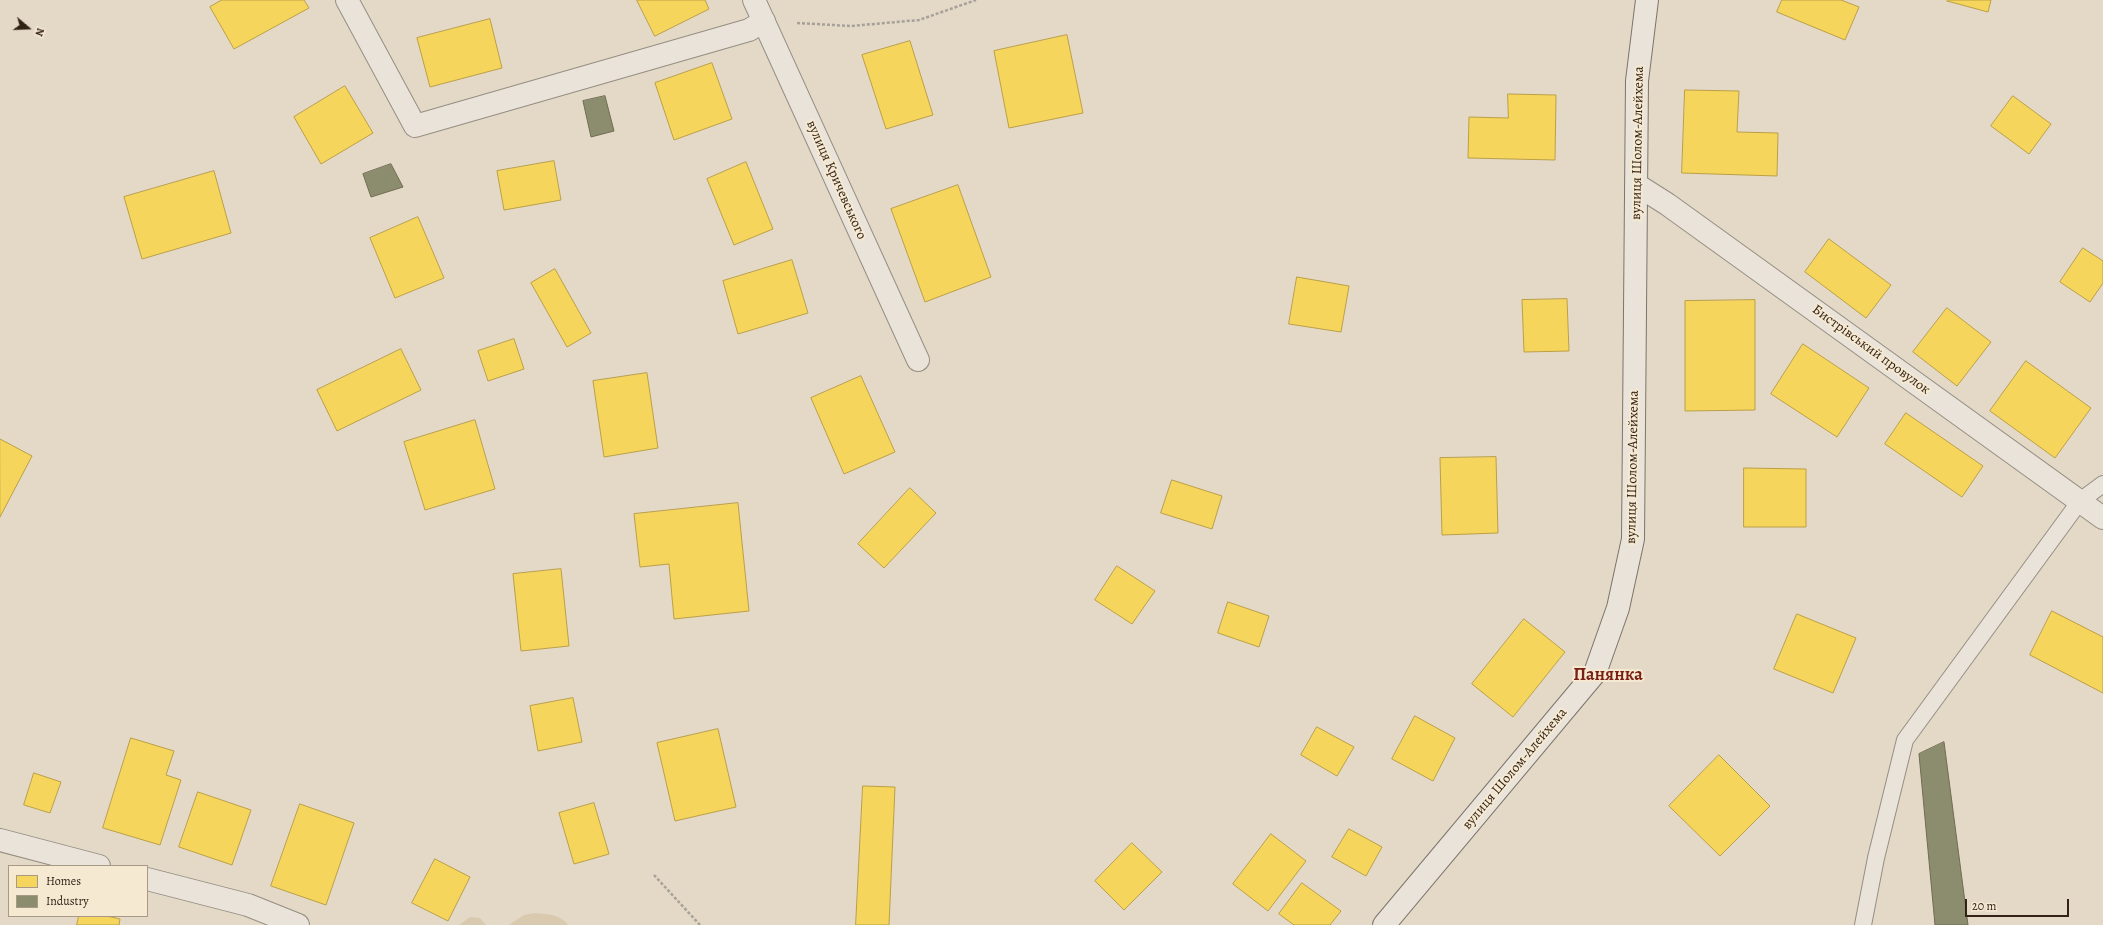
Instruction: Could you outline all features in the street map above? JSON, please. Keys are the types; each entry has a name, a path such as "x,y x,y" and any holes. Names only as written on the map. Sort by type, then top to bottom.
{"street":[{"path":"347,0 415,126 749,30 764,21"},
{"name":"вулиця Кричевського","path":"754,0 918,360"},
{"name":"вулиця Шолом-Алейхема","path":"1384,925 1595,673 1618,608 1633,539 1637,81 1647,0"},
{"name":"Бистрівський провулок","path":"1636,185 1673,209 2103,518"},
{"path":"0,840 95,865"},
{"path":"148,879 248,905 298,925"}],"lane":[{"path":"1863,925 1876,858 1905,740 2080,501 2103,484"}],"path":[{"path":"764,21 851,26 919,20 976,0"},
{"path":"654,875 700,925"}],"shaded area":[{"path":"534,913 548,914 557,917 565,921 568,925 509,925 524,915"},
{"path":"470,917 480,918 486,925 459,925"}],"building: Homes":[{"path":"222,0 304,0 309,8 234,49 210,7"},
{"path":"637,0 705,0 709,9 655,36"},
{"path":"1782,0 1841,0 1859,7 1845,40 1777,12"},
{"path":"1991,0 1988,12 1947,1"},
{"path":"490,19 502,68 430,87 417,38"},
{"path":"1067,35 1083,113 1009,128 994,51"},
{"path":"910,41 933,115 886,129 862,55"},
{"path":"712,63 732,119 674,140 655,83"},
{"path":"345,86 373,133 321,164 294,117"},
{"path":"1685,90 1739,91 1737,132 1778,133 1777,176 1682,173"},
{"path":"1508,94 1556,95 1555,160 1468,158 1469,117 1508,118"},
{"path":"2013,96 2051,124 2029,154 1991,126"},
{"path":"554,161 561,200 504,210 497,171"},
{"path":"746,162 773,229 734,245 707,179"},
{"path":"214,171 231,233 142,259 124,197"},
{"path":"958,185 991,277 925,302 891,209"},
{"path":"418,217 444,278 395,298 370,238"},
{"path":"1829,239 1891,285 1866,318 1805,272"},
{"path":"2083,248 2103,261 2103,283 2090,302 2060,282"},
{"path":"792,260 808,313 738,334 723,281"},
{"path":"555,269 591,333 567,347 531,283"},
{"path":"1297,277 1349,286 1341,332 1289,324"},
{"path":"1567,299 1569,351 1524,352 1522,300"},
{"path":"1755,300 1755,410 1685,411 1685,301"},
{"path":"1947,308 1991,342 1957,386 1913,352"},
{"path":"514,339 524,369 488,381 478,351"},
{"path":"1803,344 1869,388 1837,437 1771,394"},
{"path":"401,349 421,390 337,431 317,390"},
{"path":"2026,361 2091,408 2055,458 1990,411"},
{"path":"647,373 658,448 604,457 593,381"},
{"path":"861,376 895,452 844,474 811,398"},
{"path":"1906,413 1983,466 1962,497 1885,444"},
{"path":"475,420 495,489 425,510 404,442"},
{"path":"0,439 32,456 0,517"},
{"path":"1496,457 1498,533 1442,535 1440,458"},
{"path":"1744,468 1806,469 1806,527 1744,527"},
{"path":"1172,480 1222,496 1212,529 1161,513"},
{"path":"910,488 936,513 884,568 858,544"},
{"path":"738,503 749,611 674,619 669,564 640,567 634,514"},
{"path":"1117,566 1155,591 1132,624 1095,600"},
{"path":"561,569 569,646 521,651 513,574"},
{"path":"1228,602 1269,616 1259,647 1218,633"},
{"path":"2052,611 2103,637 2103,693 2030,655"},
{"path":"1797,614 1856,638 1833,693 1774,669"},
{"path":"1524,619 1565,652 1513,717 1472,684"},
{"path":"573,698 582,742 538,751 530,706"},
{"path":"1415,716 1455,738 1433,781 1392,759"},
{"path":"1317,727 1354,747 1337,776 1301,755"},
{"path":"718,729 736,807 675,821 657,743"},
{"path":"131,738 174,751 166,775 181,780 160,845 103,828"},
{"path":"1719,755 1770,806 1720,856 1669,806"},
{"path":"34,773 61,782 50,813 24,805"},
{"path":"863,786 895,787 889,925 856,925"},
{"path":"198,792 251,810 232,865 179,847"},
{"path":"594,803 609,854 574,864 559,813"},
{"path":"300,804 354,823 326,905 271,886"},
{"path":"1349,829 1382,847 1366,876 1332,857"},
{"path":"1271,834 1306,861 1268,911 1233,884"},
{"path":"1132,843 1162,872 1124,910 1095,881"},
{"path":"435,859 470,877 448,921 412,903"},
{"path":"1302,883 1341,911 1330,925 1294,925 1279,914"},
{"path":"79,917 111,917 120,919 119,925 77,925"}],"building: Industry":[{"path":"605,96 614,131 591,137 583,101"},
{"path":"391,164 403,187 371,197 363,174"},
{"path":"1944,742 1968,925 1935,925 1919,754"}],"district":[{"name":"Панянка","path":"1608,676"}]}
